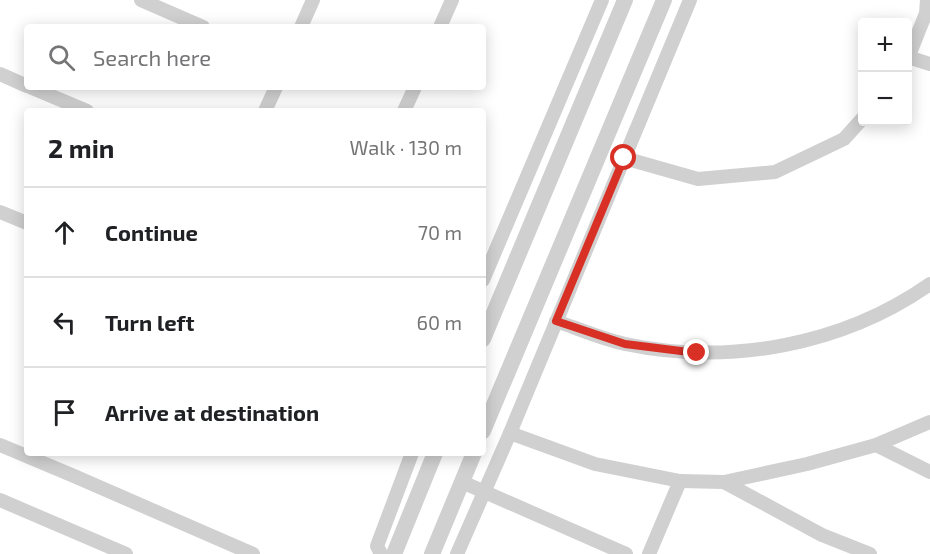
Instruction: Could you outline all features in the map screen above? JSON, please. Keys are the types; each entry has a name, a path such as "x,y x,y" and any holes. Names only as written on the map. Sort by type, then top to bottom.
{"street":[{"path":"141,0 195,24"},
{"path":"302,24 313,0"},
{"path":"441,24 452,0"},
{"path":"486,273 602,0"},
{"path":"486,332 625,0"},
{"path":"486,424 664,0"},
{"path":"457,554 510,433 690,0"},
{"path":"912,47 926,13 927,0"},
{"path":"912,58 930,64"},
{"path":"0,74 24,84"},
{"path":"38,90 80,108"},
{"path":"266,108 275,90"},
{"path":"405,108 414,90"},
{"path":"624,158 698,179 775,172 844,139 858,123"},
{"path":"0,212 24,223"},
{"path":"556,321 625,344 697,353 769,349 839,331 905,301 930,284"},
{"path":"510,433 595,464 680,481 724,482 807,464 876,445 930,422"},
{"path":"0,445 24,455"},
{"path":"876,445 930,472"},
{"path":"26,456 253,554"},
{"path":"381,554 377,546 411,456"},
{"path":"394,554 434,456"},
{"path":"432,554 473,456"},
{"path":"649,554 680,481"},
{"path":"462,482 626,554"},
{"path":"724,482 822,535 870,554"},
{"path":"0,500 126,554"}],"route":[{"path":"624,158 556,321 625,344 697,353"}]}
